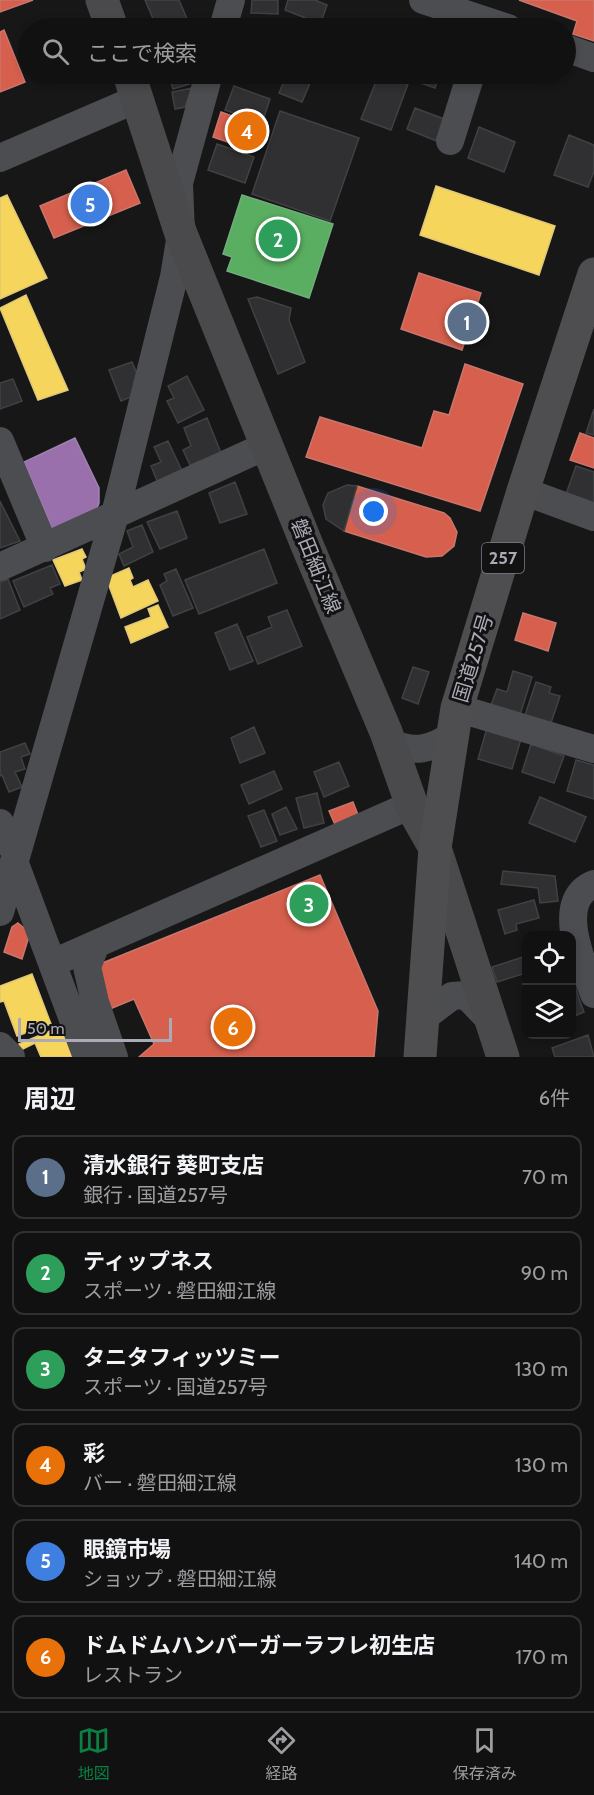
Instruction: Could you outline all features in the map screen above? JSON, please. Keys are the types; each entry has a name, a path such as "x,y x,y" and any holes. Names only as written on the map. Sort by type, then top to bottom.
{"highway":[{"name":"国道257号","path":"420,1057 435,848 455,722 523,491 594,274"}],"main road":[{"path":"102,0 108,18"},
{"name":"磐田細江線","path":"134,86 181,234 390,743 411,805 435,848 503,1057"}],"street":[{"path":"226,18 231,0"},
{"path":"423,0 487,18"},
{"path":"576,52 594,58"},
{"path":"0,912 114,518 174,277 181,234 179,183 206,84"},
{"path":"450,141 468,84"},
{"path":"0,158 134,86"},
{"path":"0,441 45,548"},
{"path":"0,567 114,518 268,445"},
{"path":"523,491 594,517"},
{"path":"390,743 414,751 427,749 455,722 594,749"},
{"path":"53,963 411,805"},
{"path":"0,823 15,857 87,1057"},
{"path":"594,884 583,889 572,909 579,952 594,994"},
{"path":"96,944 87,967 95,1002 114,1057"},
{"path":"423,1018 446,999 466,996 492,1022"},
{"path":"69,1011 114,1057"},
{"path":"0,1046 11,1057"}],"building: 住宅":[{"path":"436,186 555,226 539,275 420,235"},
{"path":"7,195 47,278 0,299 0,198"},
{"path":"26,295 68,390 38,400 0,308"},
{"path":"82,549 86,557 82,559 86,569 79,572 82,580 65,586 53,560"},
{"path":"129,568 133,578 130,580 133,587 148,580 158,601 121,618 106,578"},
{"path":"158,605 168,627 131,643 125,627 151,617 148,609"},
{"path":"32,974 51,1024 17,1036 4,1001 0,1002 0,986"},
{"path":"64,1025 78,1057 41,1057 35,1043 21,1050 19,1044"}],"building: 商業":[{"path":"0,0 33,0 0,12"},
{"path":"519,0 594,0 594,41 576,35 576,18 569,18"},
{"path":"4,30 18,65 18,84 20,84 0,92 0,32"},
{"path":"221,112 263,127 254,151 213,137"},
{"path":"126,170 140,203 54,238 40,206"},
{"path":"419,273 481,293 462,350 401,329"},
{"path":"465,364 523,384 480,511 306,457 320,417 422,448 434,411 449,415"},
{"path":"580,433 594,438 594,468 570,460"},
{"path":"357,486 444,513 450,518 457,532 454,546 442,556 426,557 344,531"},
{"path":"523,613 556,623 548,651 515,640"},
{"path":"353,802 360,820 337,829 329,811"},
{"path":"320,875 378,1011 374,1057 139,1057 154,1044 134,999 110,1009 95,966"},
{"path":"18,923 30,933 22,959 4,952 12,927"}],"building: 業務":[{"path":"75,438 99,488 99,503 97,508 54,533 24,462"}],"building: 公共":[{"path":"242,195 333,224 309,298 227,271 232,257 223,254"}],"building: その他":[{"path":"145,0 179,0 187,18 153,18"},
{"path":"252,0 278,0 278,14 251,13"},
{"path":"288,0 315,0 327,5 322,18 305,18 285,10"},
{"path":"171,84 190,84 173,89"},
{"path":"283,84 310,84 302,102 279,93"},
{"path":"375,84 408,84 391,130 361,119"},
{"path":"424,84 436,84 435,88"},
{"path":"234,86 270,99 262,123 225,110"},
{"path":"192,88 185,107 175,109 172,92"},
{"path":"415,108 447,120 439,142 407,129"},
{"path":"280,111 359,138 330,221 252,194"},
{"path":"479,127 515,142 504,172 468,158"},
{"path":"569,135 594,145 594,171 588,187 554,175"},
{"path":"217,144 254,157 245,183 208,170"},
{"path":"257,297 291,308 289,320 305,362 278,374 248,299"},
{"path":"132,362 139,378 133,396 121,401 109,370"},
{"path":"187,376 204,410 178,423 167,401 174,398 168,386"},
{"path":"13,379 22,401 0,409 0,383"},
{"path":"594,409 594,435 586,433"},
{"path":"207,418 221,453 190,465 183,450 191,446 184,428"},
{"path":"168,441 185,477 160,488 151,466 161,462 154,447"},
{"path":"576,466 594,472 594,504 566,494"},
{"path":"235,482 247,514 220,523 209,493"},
{"path":"347,485 357,486 344,531 326,519 323,505 328,493"},
{"path":"0,501 20,541 0,548"},
{"path":"177,511 187,538 160,549 147,522"},
{"path":"142,525 153,552 124,566 119,554 133,547 127,531"},
{"path":"264,549 277,583 199,614 185,580"},
{"path":"52,565 60,584 50,588 53,594 24,607 13,581"},
{"path":"176,569 193,608 173,616 160,585 167,581 164,574"},
{"path":"8,579 20,610 0,619 0,582"},
{"path":"287,610 302,646 258,664 247,637 272,627 268,617"},
{"path":"237,624 253,661 230,670 215,633"},
{"path":"413,667 429,672 418,704 402,698"},
{"path":"513,671 532,677 520,715 491,705 497,689 507,692"},
{"path":"536,682 551,687 549,693 560,696 550,726 524,718"},
{"path":"254,727 265,753 240,763 231,738"},
{"path":"487,728 521,739 512,769 478,759"},
{"path":"25,743 30,754 21,757 25,769 15,772 22,787 9,792 2,775 0,776 0,752"},
{"path":"531,744 564,756 554,783 522,772"},
{"path":"576,760 594,765 594,799 567,791"},
{"path":"339,762 349,786 324,797 314,772"},
{"path":"274,771 282,789 249,804 241,785"},
{"path":"317,793 324,823 304,828 296,798"},
{"path":"540,797 586,817 575,842 529,823"},
{"path":"286,807 297,829 280,835 272,814"},
{"path":"264,810 277,841 261,847 248,816"},
{"path":"503,871 555,876 558,901 540,903 538,888 501,884"},
{"path":"534,900 539,918 516,924 517,930 505,934 498,910"},
{"path":"522,957 522,974 497,982 492,967"},
{"path":"576,990 584,1012 576,1015"},
{"path":"588,1035 594,1057 555,1057 552,1048"}],"place":[{"name":"彩","path":"247,131"},
{"name":"眼鏡市場","path":"90,204"},
{"name":"ティップネス","path":"278,239"},
{"name":"清水銀行 葵町支店","path":"467,322"},
{"name":"タニタフィッツミー","path":"309,904"},
{"name":"ドムドムハンバーガーラフレ初生店","path":"233,1027"}]}
